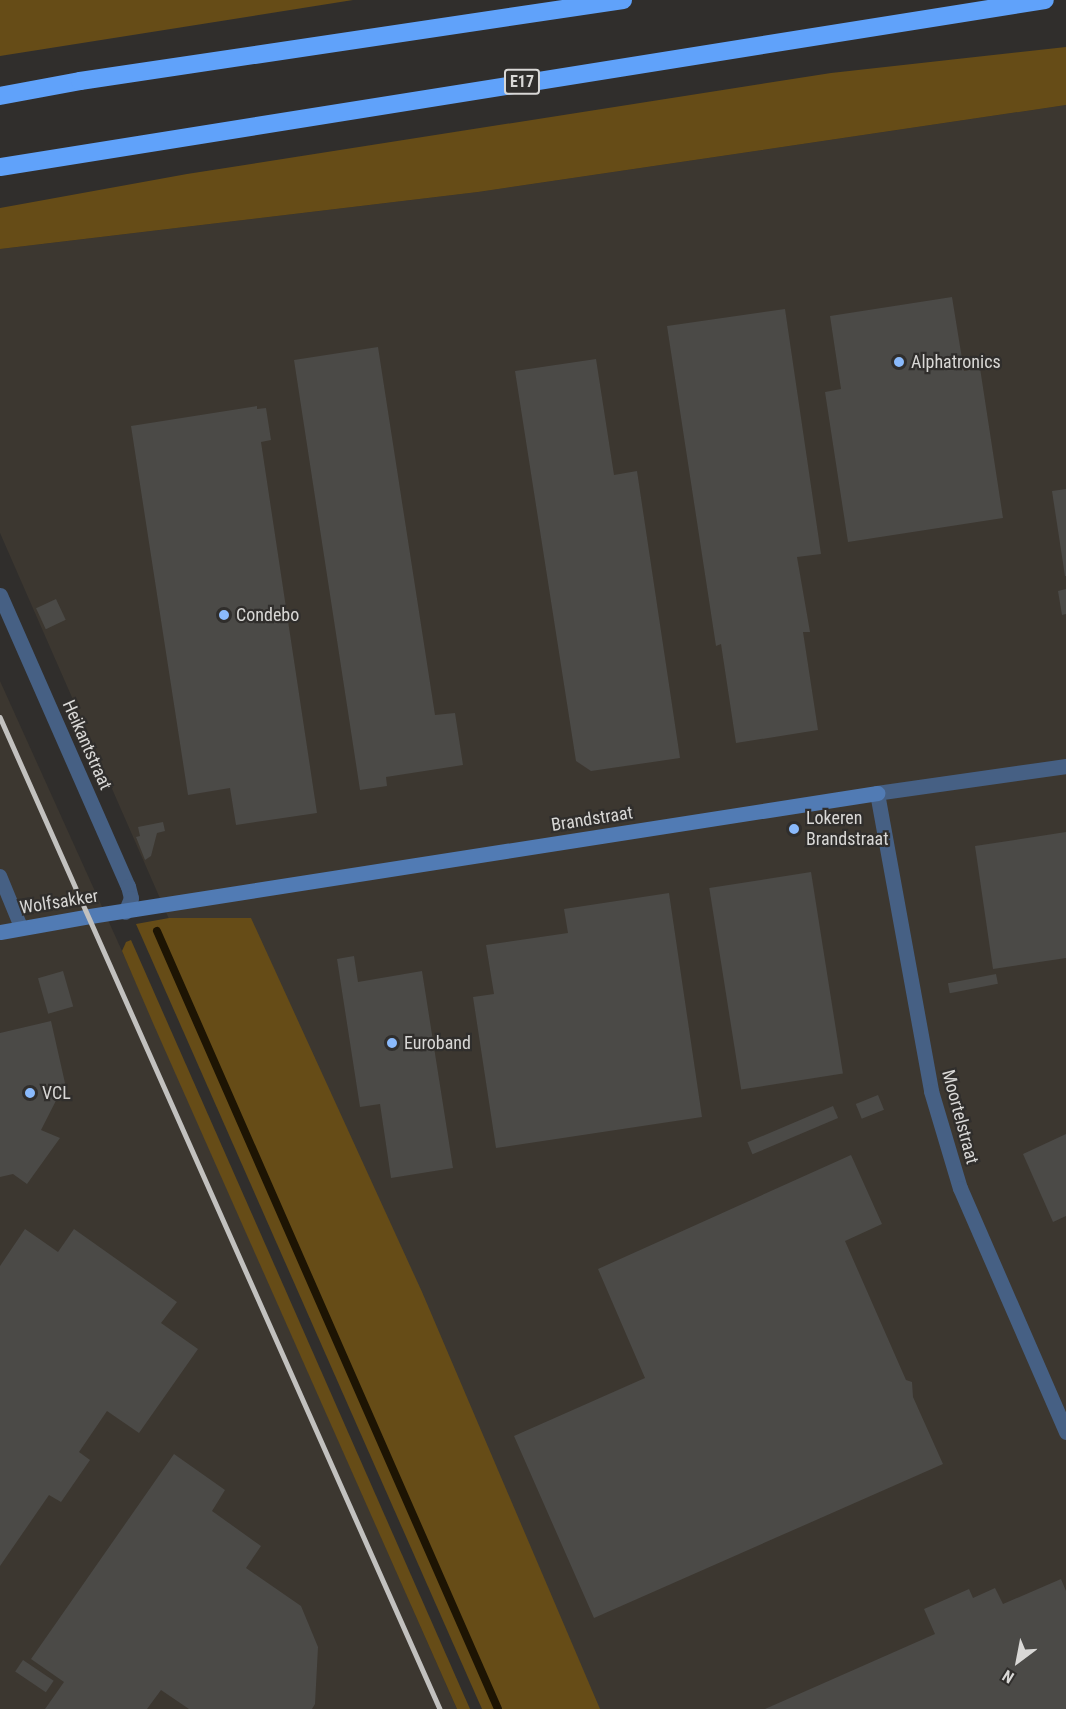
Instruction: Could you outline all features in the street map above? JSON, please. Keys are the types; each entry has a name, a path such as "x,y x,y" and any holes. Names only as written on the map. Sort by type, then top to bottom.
{"highway":[{"path":"0,96 80,81 623,0"},
{"name":"E17","path":"0,166 1045,0"}],"street":[{"name":"Heikantstraat","path":"0,595 128,886 131,898 125,912"},
{"name":"Brandstraat","path":"125,912 1066,766"},
{"name":"Moortelstraat","path":"877,794 931,1091 960,1188 1066,1432"},
{"name":"Wolfsakker","path":"0,932 125,912"}],"lane":[{"path":"0,876 21,927"}],"shaded area":[{"path":"0,0 353,0 0,56"},
{"path":"1066,47 1066,105 478,192 0,249 0,208 187,174 831,73"},
{"path":"1066,105 1066,1709 515,1709 0,533 0,249 478,192"},
{"path":"0,681 122,951 457,1709 0,1709"},
{"path":"169,918 251,918 422,1292 600,1709 482,1709 136,924"},
{"path":"131,940 470,1709 457,1709 153,1023 122,951 126,942"}],"building":[{"path":"952,297 964,371 980,368 1003,518 848,542 825,392 841,389 830,316"},
{"path":"785,309 821,554 797,557 810,632 803,632 818,730 736,743 721,644 716,646 667,326"},
{"path":"378,347 435,715 455,713 463,765 386,777 387,786 360,790 294,360"},
{"path":"596,359 614,475 637,471 680,758 591,771 576,761 515,371"},
{"name":"Condebo","path":"257,406 257,409 266,408 271,440 261,442 317,813 236,825 230,788 188,795 131,426"},
{"path":"1066,489 1066,576 1065,576 1052,491"},
{"path":"1066,589 1066,614 1062,615 1058,591"},
{"path":"56,599 66,620 46,629 36,608"},
{"path":"163,822 165,831 157,833 151,856 145,860 136,837 140,836 138,827"},
{"path":"1066,832 1066,958 993,969 975,846"},
{"path":"811,872 843,1073 741,1090 709,888"},
{"path":"669,893 702,1117 496,1148 473,997 494,994 486,945 568,933 564,909"},
{"name":"Euroband","path":"354,956 358,982 422,971 453,1168 391,1178 380,1104 360,1107 337,959"},
{"path":"63,971 73,1007 48,1014 38,978"},
{"path":"996,974 998,984 950,993 948,983"},
{"name":"VCL","path":"51,1021 65,1083 41,1130 60,1138 27,1184 13,1174 0,1177 0,1033"},
{"path":"878,1095 884,1110 862,1119 856,1104"},
{"path":"833,1106 838,1118 752,1154 747,1142"},
{"path":"1066,1134 1066,1216 1053,1222 1023,1154"},
{"path":"851,1155 882,1224 845,1241 906,1380 912,1382 913,1397 943,1464 594,1618 514,1436 645,1378 598,1269"},
{"path":"25,1229 58,1252 74,1229 177,1302 161,1323 198,1349 139,1433 107,1411 79,1452 90,1460 61,1502 49,1495 0,1566 0,1266"},
{"path":"174,1454 225,1490 212,1511 261,1546 246,1568 301,1606 318,1647 315,1704 312,1709 189,1709 161,1690 147,1709 45,1709 64,1682 31,1659"},
{"path":"1061,1579 1066,1591 1066,1709 765,1709 935,1634 924,1609 969,1589 973,1598 995,1588 1003,1604"},
{"path":"23,1660 54,1681 46,1692 15,1672"}],"waterway":[{"path":"157,931 498,1709"}],"railway":[{"path":"0,717 440,1709"}],"place":[{"name":"Alphatronics","path":"899,362"},
{"name":"Condebo","path":"224,615"},
{"name":"Lokeren Brandstraat","path":"794,829"},
{"name":"Euroband","path":"392,1043"},
{"name":"VCL","path":"30,1093"}]}
